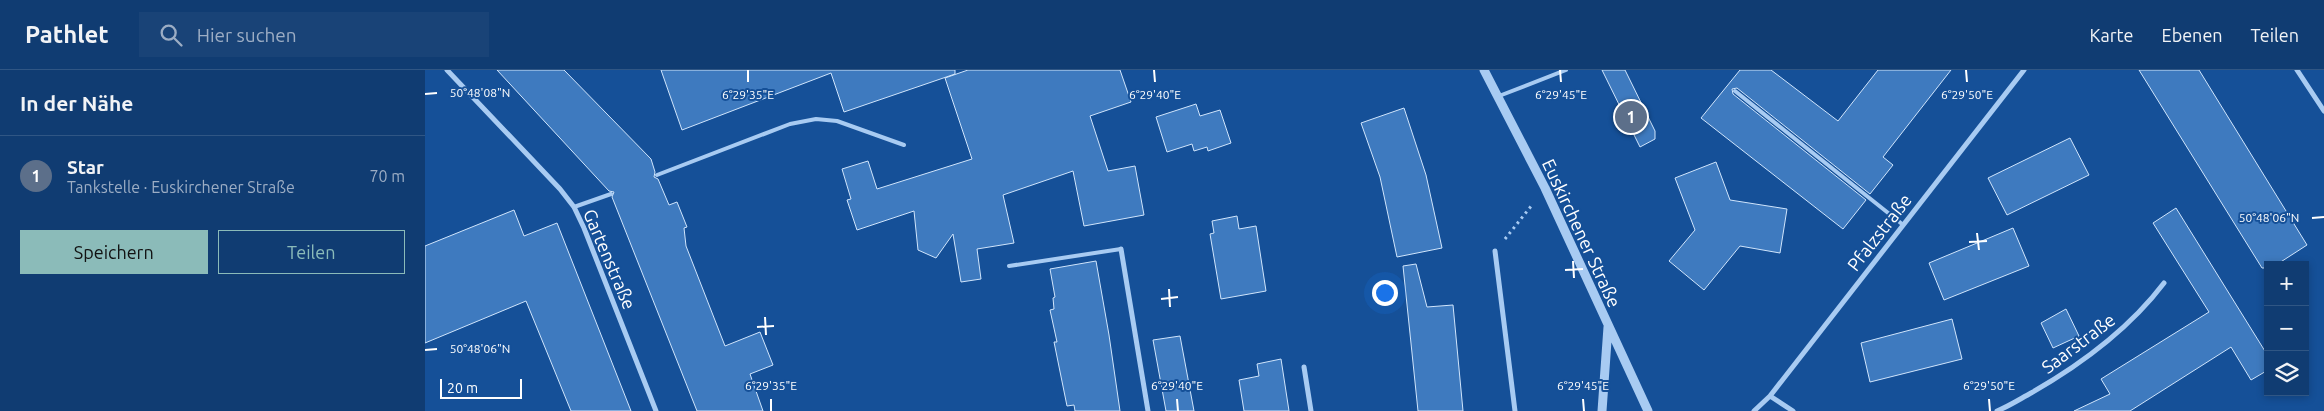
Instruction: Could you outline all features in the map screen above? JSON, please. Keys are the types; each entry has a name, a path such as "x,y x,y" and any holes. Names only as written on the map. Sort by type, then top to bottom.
{"street":[{"name":"Gartenstraße","path":"447,70 559,189 574,208 584,228 656,411"},
{"name":"Euskirchener Straße","path":"1484,70 1545,188 1649,411"},
{"name":"Pfalzstraße","path":"1754,411 1770,396 2024,70"},
{"path":"2297,70 2324,111"},
{"path":"1121,250 1148,411"},
{"path":"1495,250 1515,411"},
{"name":"Saarstraße","path":"1997,411 2054,380 2109,340 2146,306 2164,283"},
{"path":"1602,411 1608,324"},
{"path":"1304,367 1311,411"},
{"path":"1770,396 1793,411"}],"lane":[{"path":"1497,97 1566,70"},
{"path":"1735,91 1903,224"},
{"path":"657,175 790,124 816,119 837,121 904,145"},
{"path":"574,208 611,194"},
{"path":"1009,266 1121,250"}],"path":[{"path":"1495,250 1545,188"}],"building":[{"path":"497,70 564,70 651,159 655,172 654,177 658,179 669,205 677,202 687,227 684,228 686,246 725,346 760,332 773,365 750,374 763,411 697,411 612,197 614,192 609,191"},
{"path":"661,70 955,70 955,74 844,112 831,73 682,130"},
{"path":"968,70 1120,70 1131,102 1090,116 1108,171 1135,166 1144,215 1084,226 1073,171 1003,195 1014,243 977,249 981,279 961,282 953,234 936,258 918,250 914,211 857,230 847,200 851,199 842,169 868,161 877,189 972,159 945,78"},
{"path":"1602,70 1625,70 1655,131 1655,139 1640,147"},
{"path":"1740,70 1771,70 1838,121 1878,70 1951,70 1883,157 1893,165 1870,194 1737,88 1732,89 1733,94 1866,200 1843,229 1701,118"},
{"path":"2139,70 2199,70 2307,245 2282,261 2264,261 2264,268 2262,268"},
{"path":"1196,104 1200,116 1220,110 1231,143 1208,151 1207,147 1194,151 1192,144 1167,152 1156,117"},
{"path":"1404,108 1426,175 1442,248 1397,257 1380,177 1361,123"},
{"path":"2070,138 2089,175 2007,215 1988,178"},
{"path":"1716,162 1730,200 1787,209 1780,253 1740,246 1704,290 1669,261 1695,230 1675,178"},
{"path":"2176,208 2264,350 2264,372 2251,380 2231,347 2130,411 2074,411 2110,394 2101,379 2209,312 2153,223"},
{"path":"514,210 524,236 557,223 631,411 571,411 526,301 425,343 425,246"},
{"path":"1237,216 1239,229 1256,226 1266,291 1221,299 1210,234 1214,233 1212,221"},
{"path":"2013,228 2029,266 1944,300 1929,263"},
{"path":"1096,261 1120,411 1075,411 1074,405 1067,406 1054,342 1057,342 1050,310 1054,309 1053,298 1055,297 1050,269"},
{"path":"1416,264 1427,307 1453,305 1463,411 1418,411 1403,266"},
{"path":"2066,309 2079,336 2053,348 2041,323"},
{"path":"1952,319 1962,359 1870,382 1861,343"},
{"path":"1180,336 1194,411 1166,411 1153,340"},
{"path":"1281,359 1289,411 1244,411 1239,380 1259,376 1257,364"}],"place":[{"name":"Star","path":"1631,117"}]}
